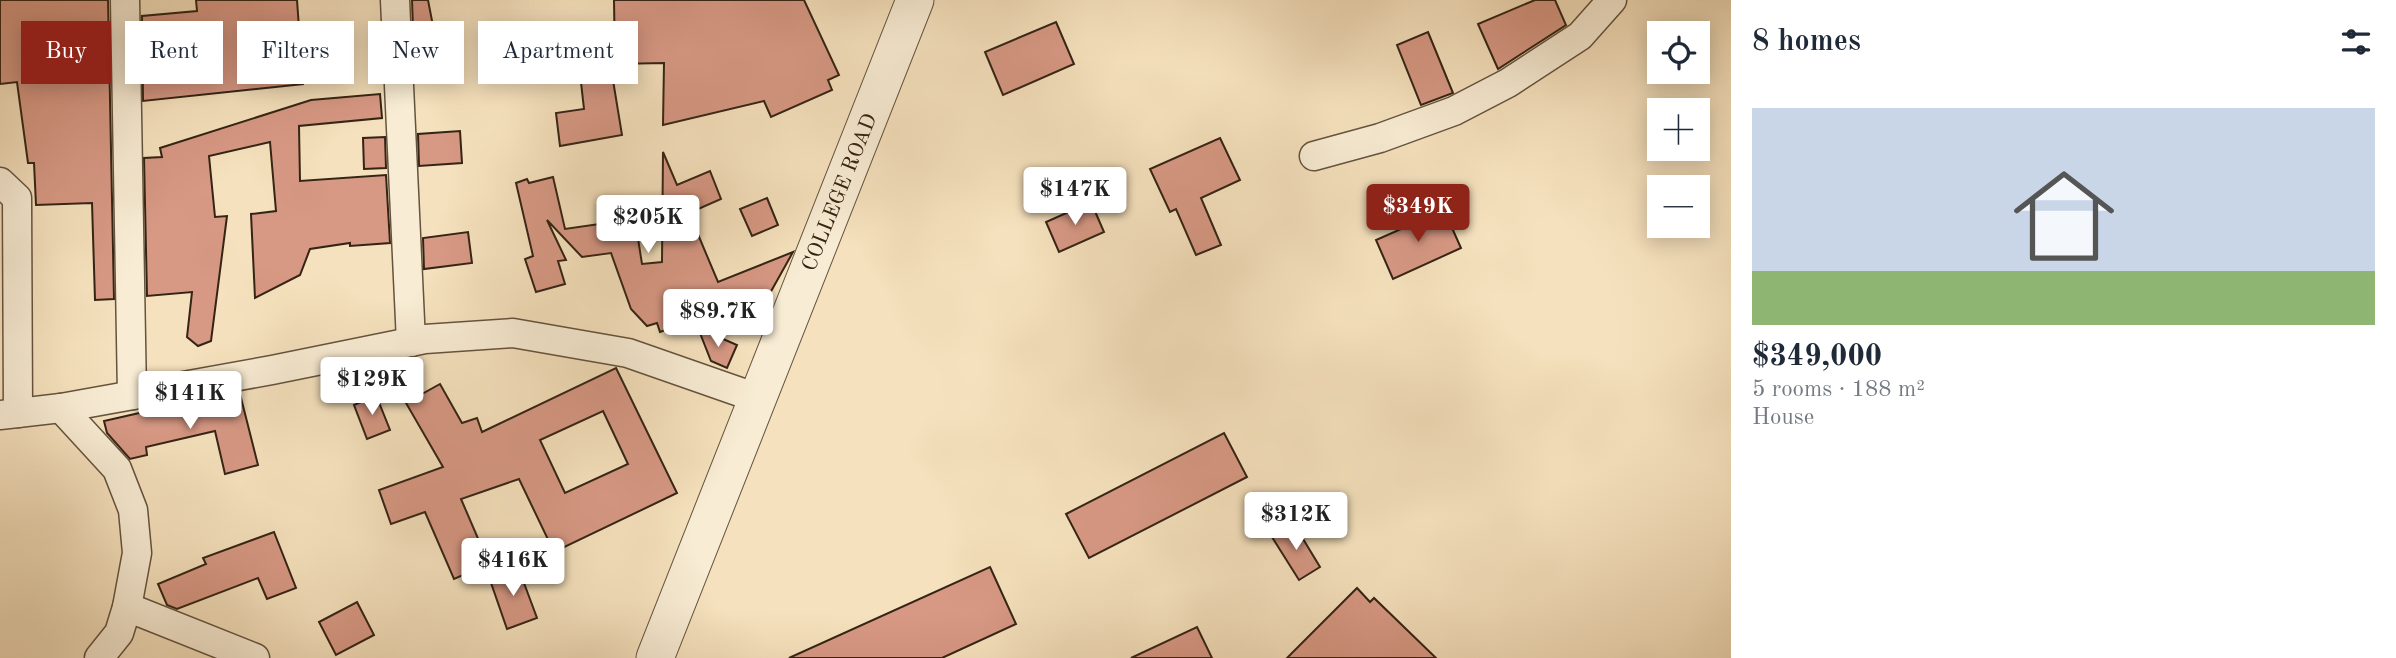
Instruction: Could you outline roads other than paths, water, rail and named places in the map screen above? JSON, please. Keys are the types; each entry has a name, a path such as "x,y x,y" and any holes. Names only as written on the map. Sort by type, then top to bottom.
{"street":[{"path":"125,0 132,395"},
{"path":"395,0 411,342"},
{"name":"COLLEGE ROAD","path":"655,658 915,0"},
{"path":"1314,156 1380,138 1454,111 1508,83 1580,36 1612,0"},
{"path":"0,182 17,198 9,414 61,408 411,342 513,333 628,353 757,398"},
{"path":"61,408 117,469 133,510 137,552 127,607 119,633 99,658"},
{"path":"127,607 255,658"}]}
